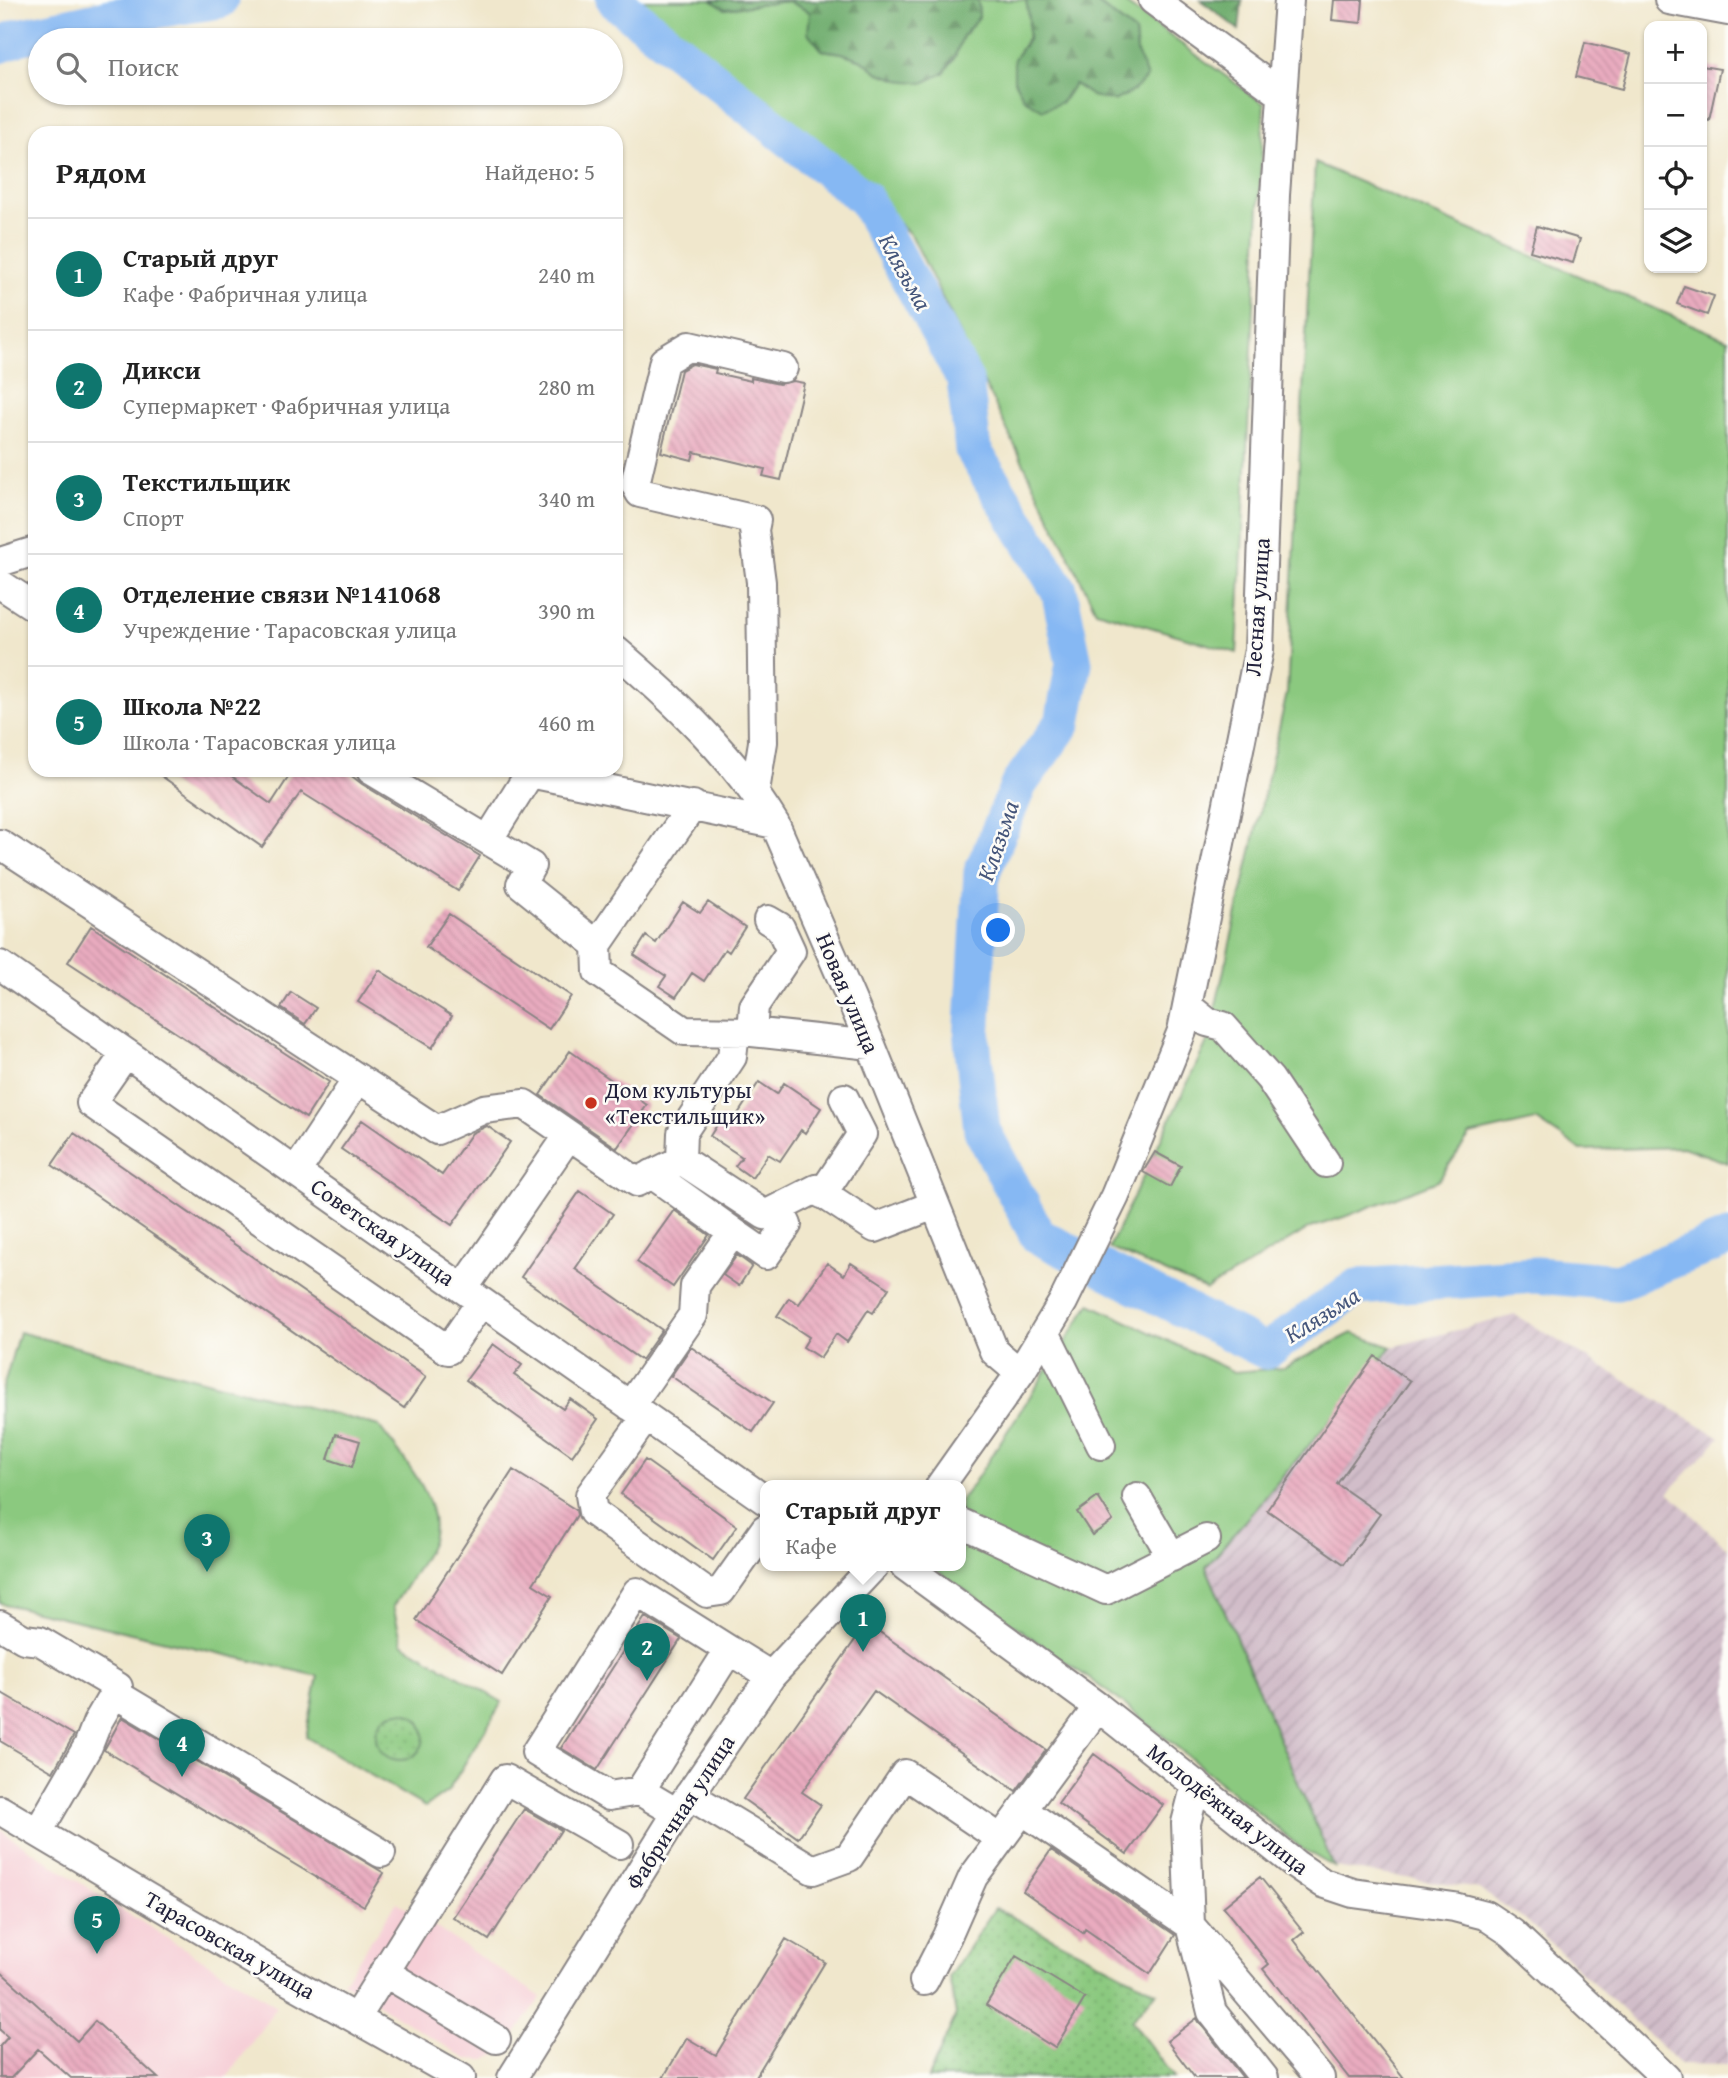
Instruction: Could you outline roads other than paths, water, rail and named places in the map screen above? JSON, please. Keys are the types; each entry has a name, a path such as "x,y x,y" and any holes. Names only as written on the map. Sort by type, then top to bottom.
{"street":[{"path":"1153,0 1281,94"},
{"name":"Лесная улица","path":"1045,1332 1063,1302 1115,1196 1182,1031 1259,650 1281,94 1289,0"},
{"path":"1669,0 1728,11"},
{"path":"755,790 763,742 761,582 754,530 756,520 640,492 635,484 664,361 689,346 783,368"},
{"path":"0,562 28,553"},
{"path":"0,584 28,602"},
{"name":"Новая улица","path":"623,657 694,722 755,790 775,824 871,1045 994,1351 1020,1373"},
{"path":"383,777 531,866 521,884 597,945"},
{"path":"488,840 527,777"},
{"path":"550,777 775,824"},
{"path":"693,805 597,945 598,972 684,1031 743,1032 871,1045"},
{"path":"0,844 437,1130 484,1109 524,1104 637,1182 681,1160"},
{"path":"681,1160 682,1133 732,1057 754,1006 791,950 780,927 768,920"},
{"name":"Советская улица","path":"0,965 760,1496"},
{"path":"1187,1006 1207,1022 1223,1027 1270,1079 1326,1163"},
{"path":"125,1053 91,1102 448,1350 472,1295 569,1135"},
{"path":"296,1172 358,1079"},
{"path":"822,1194 862,1134 844,1098"},
{"path":"681,1160 765,1215 816,1189 875,1228 934,1205"},
{"path":"652,1174 766,1255 788,1224 779,1208"},
{"path":"733,1232 695,1286 693,1315 590,1495 593,1512 707,1593 721,1591 760,1536"},
{"path":"944,1480 1020,1373 1045,1332"},
{"path":"1045,1332 1101,1445"},
{"path":"1138,1497 1172,1556"},
{"path":"966,1525 1106,1590 1206,1539"},
{"name":"Фабричная улица","path":"512,2078 683,1804 771,1676 864,1571"},
{"name":"Молодёжная улица","path":"912,1571 1098,1707 1295,1864 1324,1883 1353,1893 1454,1907 1485,1915 1512,1933 1666,2078"},
{"path":"356,2018 505,1779 536,1752 636,1592 771,1676"},
{"path":"0,1625 24,1639 40,1641 118,1687 97,1723 88,1746 38,1832"},
{"path":"640,1791 729,1650"},
{"path":"114,1693 381,1853"},
{"path":"923,1981 947,1936 973,1877 1098,1707"},
{"path":"536,1752 608,1796 640,1791 683,1804 813,1870 849,1857 905,1774 1001,1839"},
{"path":"505,1779 619,1844"},
{"path":"1196,1784 1186,1823 1190,1925 1212,2012 1264,2078"},
{"name":"Тарасовская улица","path":"0,1810 461,2078"},
{"path":"1022,1810 1190,1925 1320,2078"},
{"path":"384,1972 496,2039"}],"waterway":[{"name":"Клязьма","path":"60,28 110,17 220,0"},
{"name":"Клязьма","path":"614,0 865,199 965,380 973,450 1059,590 1074,663 1063,723 1019,784 982,872 972,1040 982,1130 1038,1236 1266,1351 1357,1287 1536,1275 1617,1282 1728,1238"},
{"name":"Клязьма","path":"0,45 28,35"}],"place":[{"name":"Дом культуры «Текстильщик»","path":"591,1103"},
{"name":"Текстильщик","path":"207,1572"},
{"name":"Старый друг","path":"863,1652"},
{"name":"Дикси","path":"647,1681"},
{"name":"Отделение связи №141068","path":"182,1777"},
{"name":"Школа №22","path":"97,1954"}]}
